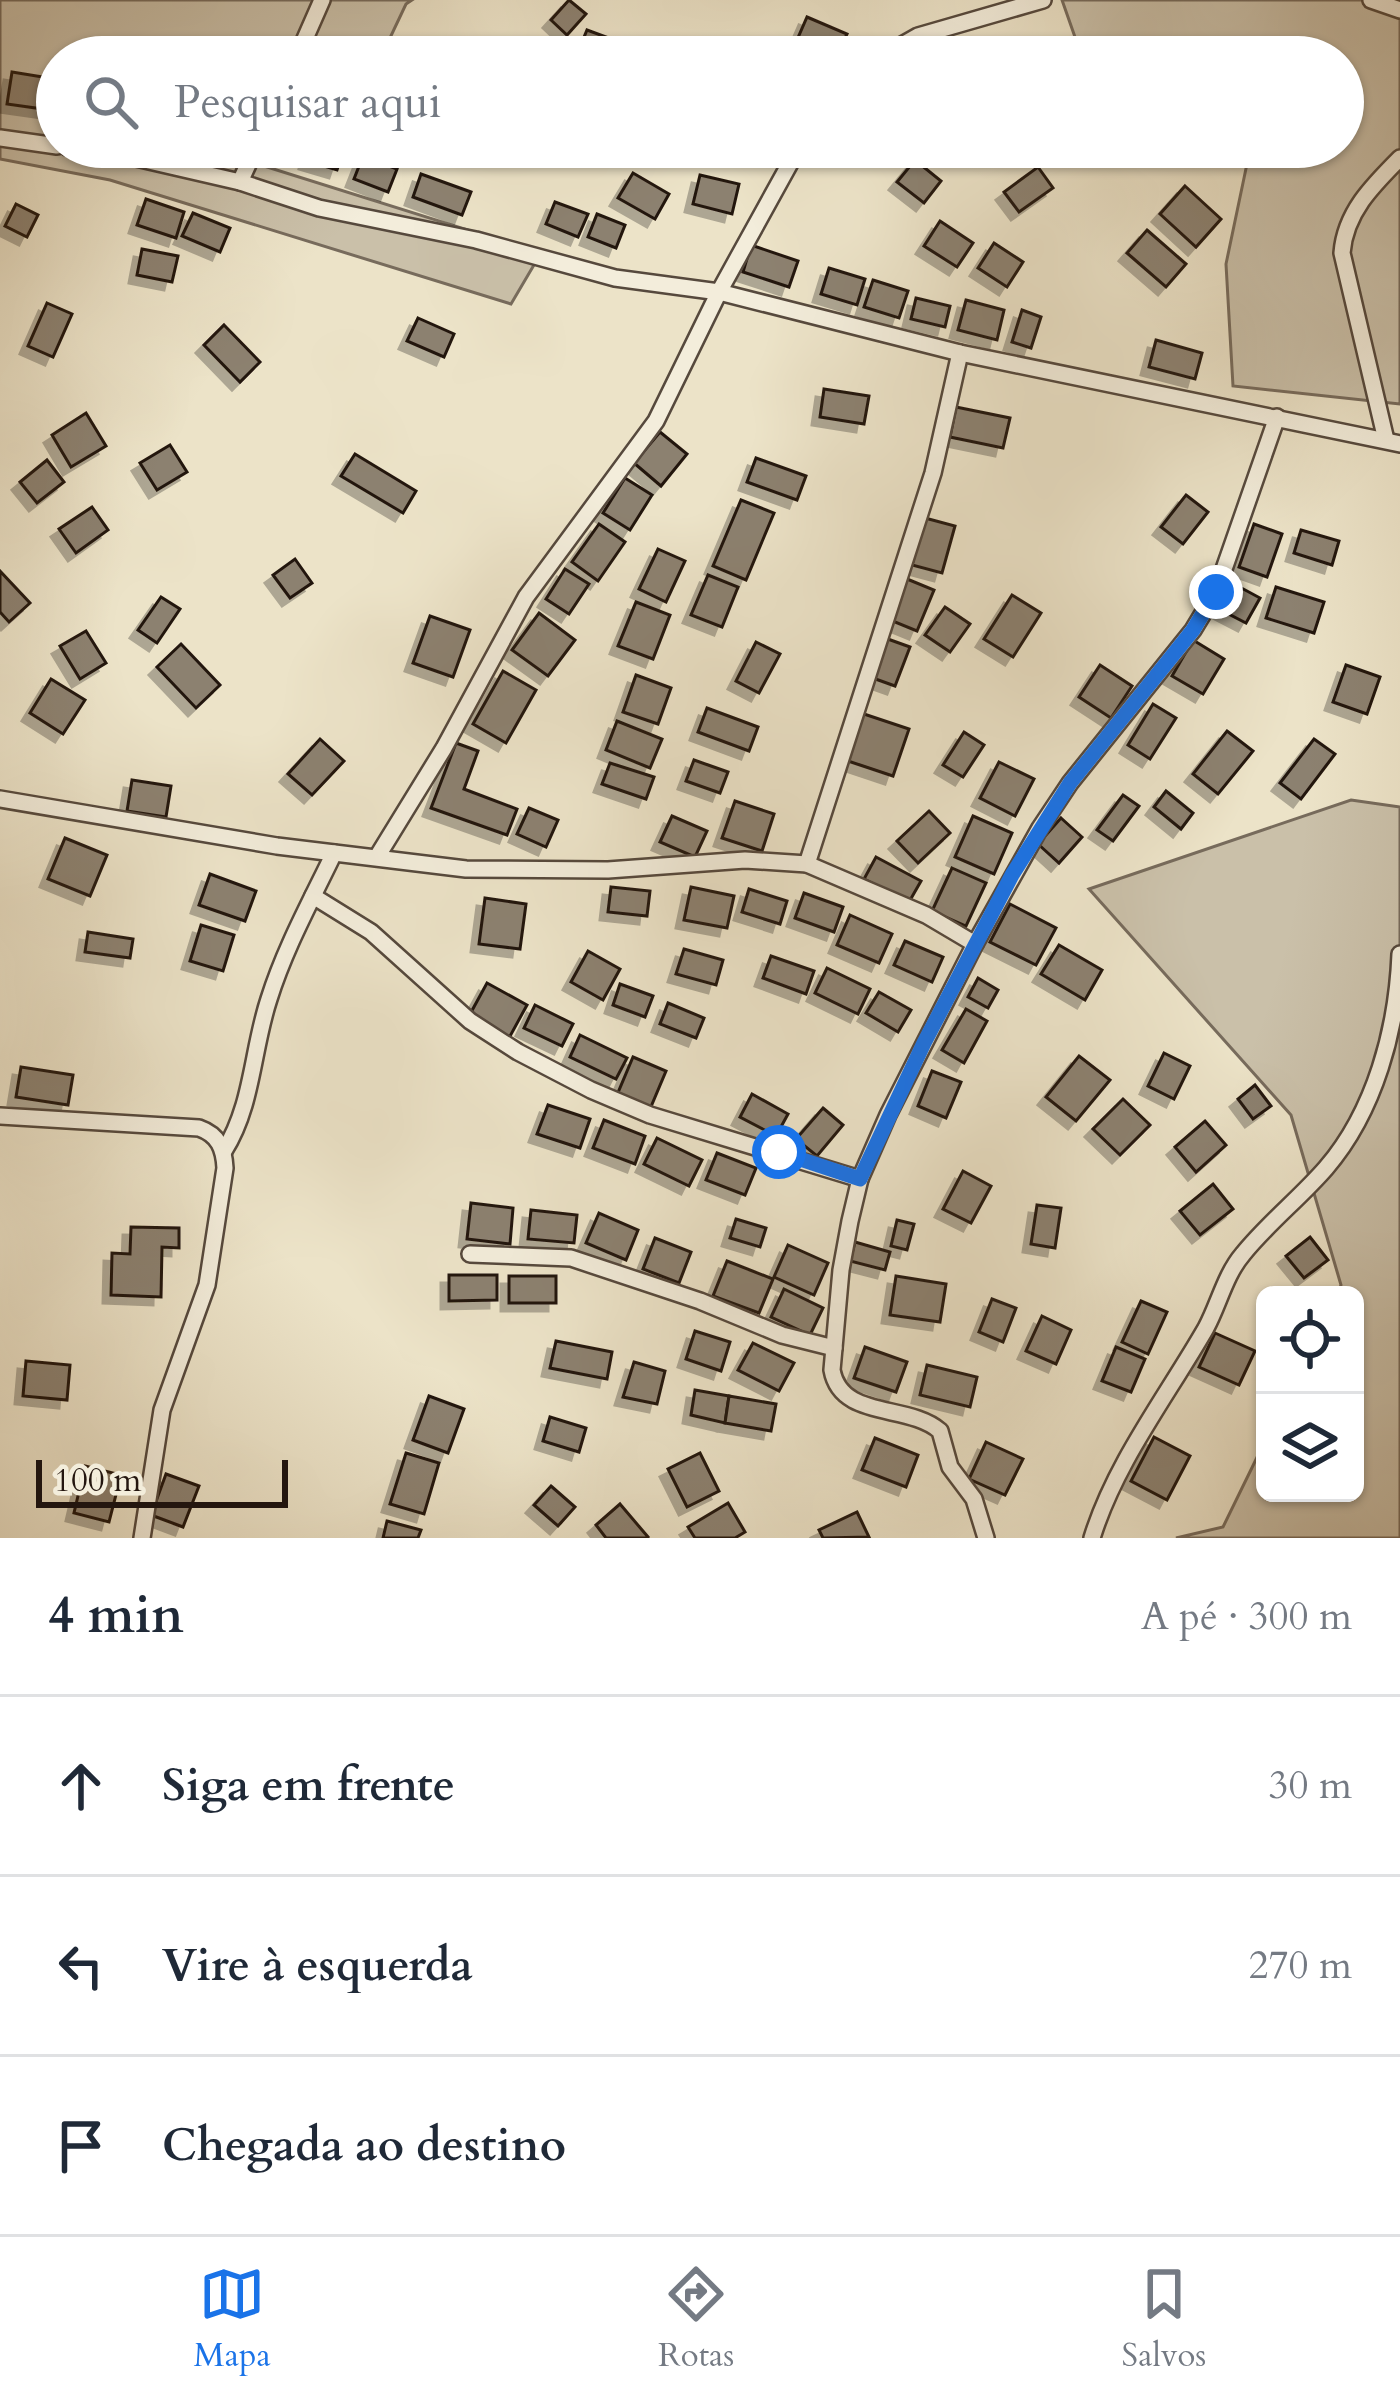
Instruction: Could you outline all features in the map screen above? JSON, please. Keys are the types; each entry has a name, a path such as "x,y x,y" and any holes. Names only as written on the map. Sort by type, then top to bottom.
{"street":[{"path":"306,36 322,0"},
{"path":"918,36 1043,0"},
{"path":"1371,0 1400,10"},
{"path":"0,138 36,143"},
{"path":"180,168 320,208 476,240 615,278 718,292 959,352 1393,442 1342,253 1344,232 1358,204 1400,158"},
{"path":"240,182 246,168"},
{"path":"377,857 444,748 526,597 656,421 718,292 787,168"},
{"path":"807,864 933,473 959,352"},
{"path":"986,1538 972,1496 950,1467 940,1431 918,1417 841,1394 833,1377 841,1270 860,1179 888,1114 1012,875 1070,783 1193,630 1216,592 1276,418"},
{"path":"0,800 466,869 608,870 745,860 807,864 926,915 975,944"},
{"path":"224,1151 242,1120 268,1001 334,853"},
{"path":"314,896 371,932 470,1021 591,1090 650,1115 860,1179"},
{"path":"1092,1538 1129,1457 1209,1322 1234,1267 1325,1170 1358,1121 1393,1021 1400,954"},
{"path":"0,1117 199,1128 215,1137 224,1151 207,1285 162,1410 142,1538"},
{"path":"470,1254 571,1258 700,1300 782,1335 834,1348"}],"shaded area":[{"path":"0,0 412,0 391,36 36,36 36,166 0,159"},
{"path":"1062,0 1400,0 1400,404 1233,386 1226,264 1246,168 1364,168 1364,36 1075,36"},
{"path":"47,168 270,168 541,253 511,304 110,180"},
{"path":"1351,800 1400,807 1400,1538 1176,1538 1223,1527 1256,1459 1256,1502 1364,1502 1364,1286 1341,1286 1291,1115 1089,889"}],"building":[{"path":"569,0 586,14 567,35 551,20"},
{"path":"807,17 847,34 846,36 799,36"},
{"path":"12,72 36,76 36,108 7,104"},
{"path":"358,168 397,169 388,192 354,179"},
{"path":"908,168 925,168 941,181 924,203 897,182"},
{"path":"1037,168 1053,188 1019,212 1004,192"},
{"path":"633,173 669,194 655,219 618,198"},
{"path":"421,174 471,192 462,215 413,197"},
{"path":"700,175 739,184 732,214 693,204"},
{"path":"1185,186 1221,219 1196,247 1160,214"},
{"path":"146,199 184,212 176,238 137,225"},
{"path":"555,202 588,214 578,237 546,224"},
{"path":"16,204 38,215 27,237 5,226"},
{"path":"193,213 230,228 220,252 182,236"},
{"path":"597,214 625,225 616,248 588,237"},
{"path":"940,221 973,243 957,267 924,246"},
{"path":"1147,230 1186,264 1166,287 1127,253"},
{"path":"994,243 1023,262 1007,287 978,268"},
{"path":"751,245 798,261 789,287 743,272"},
{"path":"142,249 178,256 172,282 137,275"},
{"path":"829,268 865,279 857,305 821,294"},
{"path":"873,280 908,291 899,318 864,307"},
{"path":"916,298 950,306 945,327 911,319"},
{"path":"966,300 1004,310 997,340 958,330"},
{"path":"47,303 72,314 53,357 28,346"},
{"path":"1022,310 1041,317 1031,348 1012,342"},
{"path":"418,318 454,334 444,357 407,341"},
{"path":"224,325 260,362 240,382 204,345"},
{"path":"1156,340 1202,353 1195,379 1149,367"},
{"path":"824,389 869,396 864,424 820,417"},
{"path":"956,407 1010,418 1003,448 950,437"},
{"path":"86,413 106,446 71,467 52,435"},
{"path":"660,432 687,454 661,486 634,463"},
{"path":"170,445 187,472 157,490 140,463"},
{"path":"355,454 416,491 403,513 341,476"},
{"path":"756,458 806,476 797,500 747,482"},
{"path":"47,460 64,482 37,503 20,482"},
{"path":"625,478 652,495 630,530 603,513"},
{"path":"1186,495 1208,512 1183,544 1161,527"},
{"path":"741,500 774,513 746,580 713,566"},
{"path":"92,507 108,530 76,553 59,529"},
{"path":"925,518 955,526 942,573 912,565"},
{"path":"599,524 625,542 598,581 572,562"},
{"path":"1254,524 1282,534 1267,577 1239,567"},
{"path":"1301,530 1339,541 1332,565 1294,553"},
{"path":"658,549 685,561 666,602 639,589"},
{"path":"295,559 312,583 290,598 273,575"},
{"path":"565,569 589,584 569,614 546,599"},
{"path":"0,571 30,603 9,622 0,612"},
{"path":"708,575 738,587 722,627 691,615"},
{"path":"907,579 934,590 917,631 890,620"},
{"path":"1234,584 1260,598 1246,623 1221,610"},
{"path":"1276,587 1324,602 1314,633 1266,618"},
{"path":"1012,595 1041,613 1013,657 984,639"},
{"path":"161,597 180,609 157,643 138,630"},
{"path":"636,602 670,615 653,659 618,646"},
{"path":"945,607 970,624 950,652 925,635"},
{"path":"539,613 575,640 548,676 512,650"},
{"path":"430,616 470,630 453,677 413,663"},
{"path":"86,631 106,663 80,679 60,646"},
{"path":"885,638 910,647 895,686 870,677"},
{"path":"1193,640 1224,659 1203,694 1172,676"},
{"path":"756,642 780,654 759,693 736,681"},
{"path":"181,644 220,685 196,708 157,667"},
{"path":"1100,665 1132,686 1111,718 1079,697"},
{"path":"1346,665 1380,677 1367,714 1333,702"},
{"path":"503,671 536,690 506,743 473,724"},
{"path":"636,675 671,688 658,724 623,712"},
{"path":"51,679 85,700 63,734 30,713"},
{"path":"1153,704 1176,718 1150,759 1128,745"},
{"path":"707,708 758,727 749,751 698,732"},
{"path":"858,712 909,729 893,776 842,759"},
{"path":"617,721 662,739 650,768 606,750"},
{"path":"1227,731 1253,751 1218,794 1193,774"},
{"path":"964,732 984,745 963,777 943,765"},
{"path":"320,739 344,761 312,795 288,774"},
{"path":"1314,739 1335,754 1301,799 1280,783"},
{"path":"456,743 478,751 464,789 517,809 507,835 431,808"},
{"path":"694,760 728,772 720,793 686,781"},
{"path":"999,762 1034,779 1015,816 980,798"},
{"path":"610,763 654,777 646,799 602,784"},
{"path":"132,780 171,786 166,817 127,811"},
{"path":"1166,791 1193,813 1181,829 1154,807"},
{"path":"1123,795 1139,806 1113,841 1097,830"},
{"path":"735,801 774,814 762,851 722,838"},
{"path":"529,808 558,820 546,847 517,834"},
{"path":"929,811 950,833 918,863 897,841"},
{"path":"672,816 707,831 695,857 660,842"},
{"path":"973,816 1012,833 994,874 955,857"},
{"path":"1061,818 1082,837 1059,863 1038,844"},
{"path":"65,838 107,855 90,896 48,879"},
{"path":"876,857 921,881 909,902 864,879"},
{"path":"952,868 986,883 966,926 932,911"},
{"path":"210,874 256,891 245,921 199,905"},
{"path":"611,887 650,891 647,916 608,912"},
{"path":"691,887 734,896 727,928 684,920"},
{"path":"749,889 787,901 780,924 742,912"},
{"path":"804,893 843,907 834,932 795,918"},
{"path":"485,898 526,904 520,949 479,944"},
{"path":"1010,904 1056,928 1036,965 990,942"},
{"path":"850,915 892,934 879,963 837,945"},
{"path":"201,925 234,935 223,971 190,961"},
{"path":"88,932 133,939 130,958 85,952"},
{"path":"905,941 943,957 932,982 894,965"},
{"path":"1059,945 1102,970 1085,1000 1041,974"},
{"path":"684,949 723,960 716,985 676,974"},
{"path":"588,951 620,969 603,1000 571,982"},
{"path":"771,956 814,971 806,994 763,978"},
{"path":"827,968 870,989 858,1014 815,993"},
{"path":"978,978 998,990 988,1008 968,997"},
{"path":"487,983 527,1005 509,1038 469,1016"},
{"path":"620,984 653,996 645,1017 613,1005"},
{"path":"879,992 911,1010 898,1032 866,1013"},
{"path":"668,1003 704,1018 696,1038 660,1024"},
{"path":"535,1005 573,1024 562,1046 524,1028"},
{"path":"966,1009 987,1021 964,1063 942,1050"},
{"path":"580,1035 627,1058 616,1079 570,1057"},
{"path":"1164,1053 1190,1066 1174,1099 1148,1086"},
{"path":"1079,1056 1110,1080 1076,1121 1046,1097"},
{"path":"633,1057 666,1071 650,1109 617,1095"},
{"path":"21,1067 73,1075 68,1105 16,1097"},
{"path":"932,1071 961,1082 946,1118 918,1106"},
{"path":"1255,1085 1271,1106 1253,1119 1238,1099"},
{"path":"752,1094 788,1114 776,1136 740,1117"},
{"path":"1123,1099 1150,1125 1120,1155 1093,1129"},
{"path":"548,1105 590,1119 580,1148 537,1134"},
{"path":"823,1108 843,1125 817,1156 796,1139"},
{"path":"604,1120 645,1136 635,1164 593,1148"},
{"path":"1205,1121 1226,1145 1196,1172 1175,1147"},
{"path":"657,1138 702,1160 689,1186 644,1164"},
{"path":"717,1153 756,1168 745,1195 706,1180"},
{"path":"963,1171 991,1186 971,1223 943,1209"},
{"path":"1213,1184 1233,1209 1200,1235 1180,1211"},
{"path":"471,1203 513,1208 510,1244 467,1239"},
{"path":"1037,1205 1061,1208 1055,1248 1031,1244"},
{"path":"531,1210 577,1215 574,1243 528,1239"},
{"path":"599,1213 638,1230 626,1260 586,1243"},
{"path":"736,1219 766,1228 760,1247 730,1238"},
{"path":"897,1220 914,1224 907,1250 891,1246"},
{"path":"131,1227 179,1228 179,1248 162,1247 161,1297 111,1295 112,1253 130,1254"},
{"path":"1310,1237 1328,1260 1304,1278 1286,1256"},
{"path":"655,1238 691,1252 679,1283 643,1269"},
{"path":"855,1242 890,1252 885,1270 850,1261"},
{"path":"788,1245 828,1263 814,1295 774,1277"},
{"path":"727,1261 773,1279 759,1313 713,1296"},
{"path":"449,1275 497,1275 497,1300 449,1301"},
{"path":"509,1276 556,1276 556,1303 509,1303"},
{"path":"896,1276 946,1284 940,1322 890,1315"},
{"path":"784,1289 823,1308 810,1335 771,1317"},
{"path":"992,1299 1016,1308 1003,1342 979,1332"},
{"path":"1141,1301 1167,1312 1148,1354 1122,1342"},
{"path":"1042,1316 1071,1330 1056,1364 1026,1351"},
{"path":"695,1331 730,1342 721,1371 686,1359"},
{"path":"1215,1333 1255,1351 1239,1385 1199,1367"},
{"path":"556,1341 612,1352 607,1379 550,1368"},
{"path":"753,1343 794,1363 779,1391 738,1370"},
{"path":"865,1347 907,1362 896,1392 854,1378"},
{"path":"1116,1347 1145,1359 1131,1392 1102,1381"},
{"path":"26,1361 70,1365 67,1400 23,1396"},
{"path":"634,1362 665,1371 657,1404 623,1397"},
{"path":"927,1365 977,1377 970,1407 920,1395"},
{"path":"695,1390 729,1396 725,1423 691,1415"},
{"path":"429,1396 464,1409 448,1453 413,1440"},
{"path":"729,1396 776,1404 771,1431 725,1423"},
{"path":"550,1417 586,1428 579,1452 543,1441"},
{"path":"1154,1437 1190,1456 1167,1500 1131,1481"},
{"path":"875,1438 918,1455 906,1487 862,1470"},
{"path":"986,1442 1023,1459 1005,1495 969,1479"},
{"path":"406,1453 439,1463 424,1514 390,1504"},
{"path":"700,1453 719,1491 687,1507 668,1469"},
{"path":"85,1466 121,1475 109,1522 74,1513"},
{"path":"166,1474 199,1486 183,1527 151,1515"},
{"path":"551,1486 575,1507 558,1526 534,1505"},
{"path":"728,1503 745,1532 735,1538 695,1538 688,1527"},
{"path":"620,1504 647,1538 606,1538 596,1525"},
{"path":"857,1512 869,1537 823,1538 819,1530"},
{"path":"387,1521 421,1530 418,1538 383,1538"}],"route":[{"path":"779,1152 860,1179 924,1043 1040,828 1070,783 1193,630 1216,592"}]}
